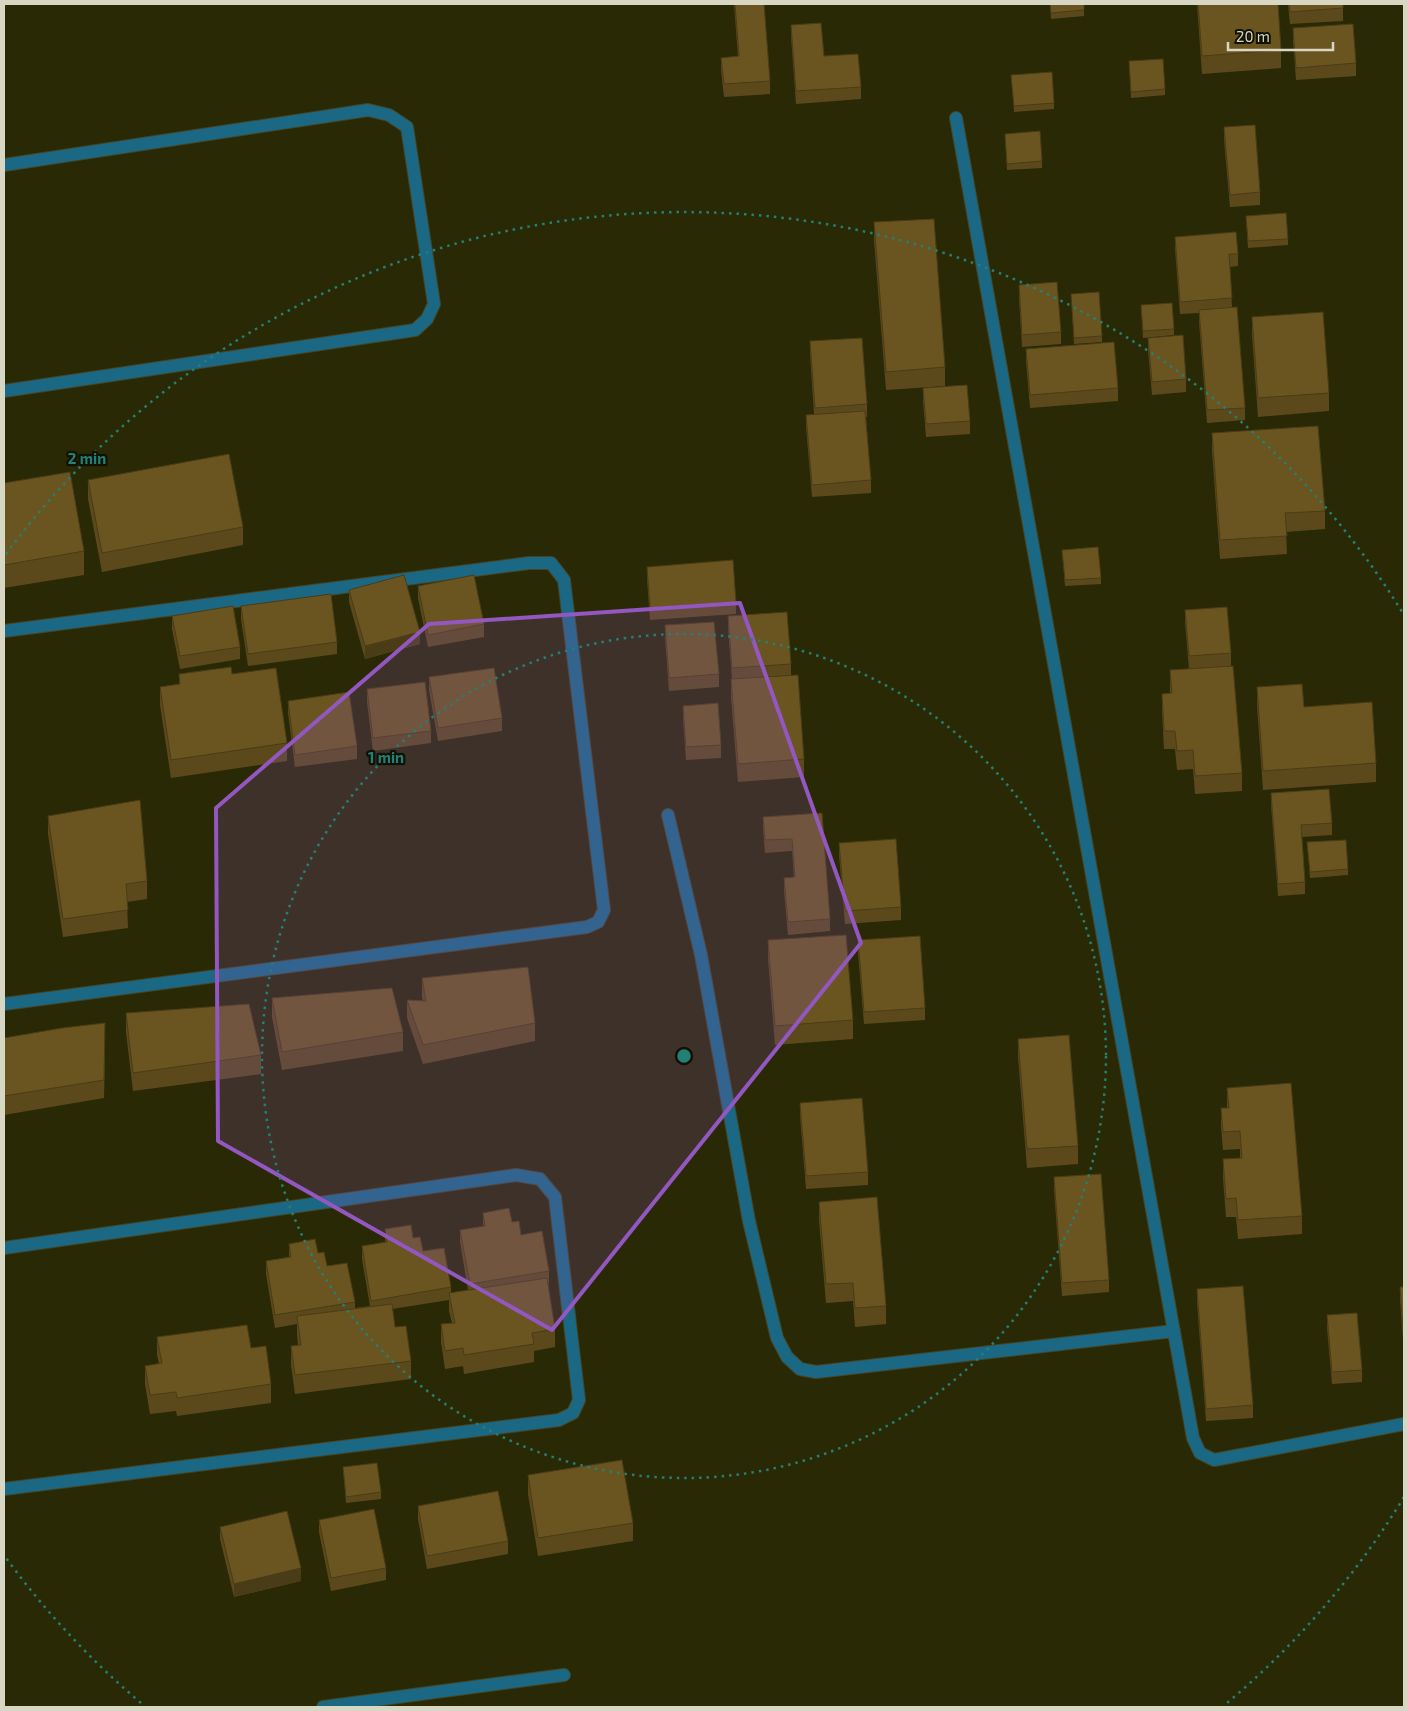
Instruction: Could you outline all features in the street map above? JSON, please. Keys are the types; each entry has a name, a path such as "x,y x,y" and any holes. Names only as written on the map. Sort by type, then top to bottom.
{"street":[{"path":"4,165 368,110 389,115 407,127 434,304 427,320 415,330 4,391"},
{"path":"956,118 1194,1438 1200,1453 1214,1460 1404,1424"},
{"path":"4,632 529,563 551,563 564,580 604,910 598,922 587,927 4,1004"},
{"path":"668,815 701,956 749,1221 777,1338 787,1357 800,1370 816,1372 1174,1331"},
{"path":"4,1248 516,1175 540,1179 555,1197 579,1400 573,1413 560,1420 4,1489"},
{"path":"323,1707 564,1675"}],"highlighted area":[{"path":"740,603 861,943 552,1330 218,1141 216,808 429,624"}],"building":[{"path":"735,4 764,4 770,81 724,84 721,58 739,56"},
{"path":"1050,4 1084,4 1084,10 1051,13"},
{"path":"1198,4 1278,4 1281,50 1202,56"},
{"path":"1289,4 1343,4 1343,8 1290,12"},
{"path":"821,23 824,56 858,54 861,87 796,91 791,25"},
{"path":"1353,24 1356,63 1296,68 1293,28"},
{"path":"1163,59 1165,89 1131,92 1129,61"},
{"path":"1052,72 1054,103 1014,106 1011,75"},
{"path":"1255,125 1260,192 1230,195 1224,127"},
{"path":"1040,131 1042,161 1007,164 1005,134"},
{"path":"1286,213 1288,239 1248,241 1246,216"},
{"path":"934,219 945,367 886,372 874,222"},
{"path":"1236,232 1238,254 1229,254 1232,298 1180,302 1175,237"},
{"path":"1057,282 1061,332 1022,335 1019,285"},
{"path":"1099,292 1102,336 1074,338 1071,294"},
{"path":"1172,303 1174,329 1143,331 1141,305"},
{"path":"1237,307 1245,408 1207,410 1199,310"},
{"path":"1323,312 1329,393 1258,398 1252,317"},
{"path":"1183,335 1186,379 1152,382 1148,338"},
{"path":"862,338 867,404 815,408 810,341"},
{"path":"1114,342 1118,388 1030,395 1026,349"},
{"path":"967,385 970,421 926,424 923,388"},
{"path":"865,411 871,480 812,485 806,415"},
{"path":"1318,426 1325,511 1285,513 1287,536 1220,540 1212,433"},
{"path":"229,454 243,527 102,553 88,480"},
{"path":"70,472 84,551 4,565 4,483"},
{"path":"1098,547 1101,578 1065,580 1062,550"},
{"path":"733,560 736,602 650,608 647,567"},
{"path":"404,575 420,632 365,646 349,590"},
{"path":"474,575 484,624 428,635 418,586"},
{"path":"331,594 337,642 248,654 241,606"},
{"path":"233,606 240,647 180,656 172,616"},
{"path":"1227,607 1231,653 1189,656 1185,610"},
{"path":"787,612 791,664 732,668 728,616"},
{"path":"714,622 719,674 669,678 665,625"},
{"path":"1233,666 1242,773 1195,776 1193,750 1177,751 1175,731 1164,731 1162,694 1172,693 1170,670"},
{"path":"231,667 232,674 276,668 287,743 171,760 160,687 180,684 179,674"},
{"path":"494,668 502,718 438,728 429,677"},
{"path":"798,675 804,759 738,764 731,679"},
{"path":"425,682 431,731 373,738 367,689"},
{"path":"1302,684 1304,707 1372,702 1376,763 1263,771 1257,687"},
{"path":"349,692 357,746 295,755 288,701"},
{"path":"718,703 721,745 686,747 683,706"},
{"path":"1329,789 1332,823 1301,825 1305,882 1278,884 1271,793"},
{"path":"140,800 147,881 126,884 128,910 63,919 48,816"},
{"path":"822,813 830,919 788,922 784,878 795,877 792,839 765,840 763,817"},
{"path":"896,839 901,907 845,911 839,843"},
{"path":"1346,840 1348,869 1310,872 1307,842"},
{"path":"846,935 853,1020 775,1026 768,940"},
{"path":"920,936 925,1008 864,1012 858,940"},
{"path":"528,967 535,1023 423,1045 407,1000 426,1001 422,978"},
{"path":"392,988 403,1032 282,1052 272,998"},
{"path":"249,1004 261,1055 133,1073 126,1013"},
{"path":"105,1023 104,1080 4,1096 4,1038"},
{"path":"1069,1035 1078,1146 1027,1149 1018,1039"},
{"path":"1291,1083 1302,1216 1238,1220 1236,1198 1226,1199 1223,1159 1242,1158 1240,1131 1223,1132 1221,1108 1229,1108 1227,1088"},
{"path":"862,1098 868,1172 806,1176 800,1103"},
{"path":"1101,1174 1109,1280 1062,1283 1054,1177"},
{"path":"877,1197 886,1306 855,1308 853,1283 826,1284 819,1202"},
{"path":"509,1208 512,1222 519,1221 521,1235 542,1231 549,1271 470,1284 460,1230 485,1226 483,1213"},
{"path":"411,1225 413,1238 420,1237 423,1251 444,1248 451,1287 371,1301 362,1246 387,1242 385,1229"},
{"path":"315,1239 318,1253 324,1252 327,1266 347,1263 355,1302 275,1315 266,1261 291,1257 289,1244"},
{"path":"547,1278 555,1329 532,1333 534,1344 464,1355 463,1348 445,1351 441,1324 455,1323 449,1293"},
{"path":"1243,1286 1253,1405 1206,1409 1197,1289"},
{"path":"1400,1287 1404,1287 1404,1341"},
{"path":"392,1304 395,1327 406,1326 411,1361 295,1375 291,1346 301,1345 297,1316"},
{"path":"1357,1313 1362,1370 1332,1372 1327,1315"},
{"path":"247,1325 251,1348 266,1346 271,1384 177,1398 176,1392 150,1395 145,1366 162,1363 157,1337"},
{"path":"622,1460 633,1523 538,1538 528,1475"},
{"path":"377,1463 381,1492 346,1497 343,1467"},
{"path":"498,1491 508,1541 427,1556 418,1506"},
{"path":"374,1509 386,1568 331,1578 319,1520"},
{"path":"287,1511 301,1568 234,1584 220,1527"}]}
